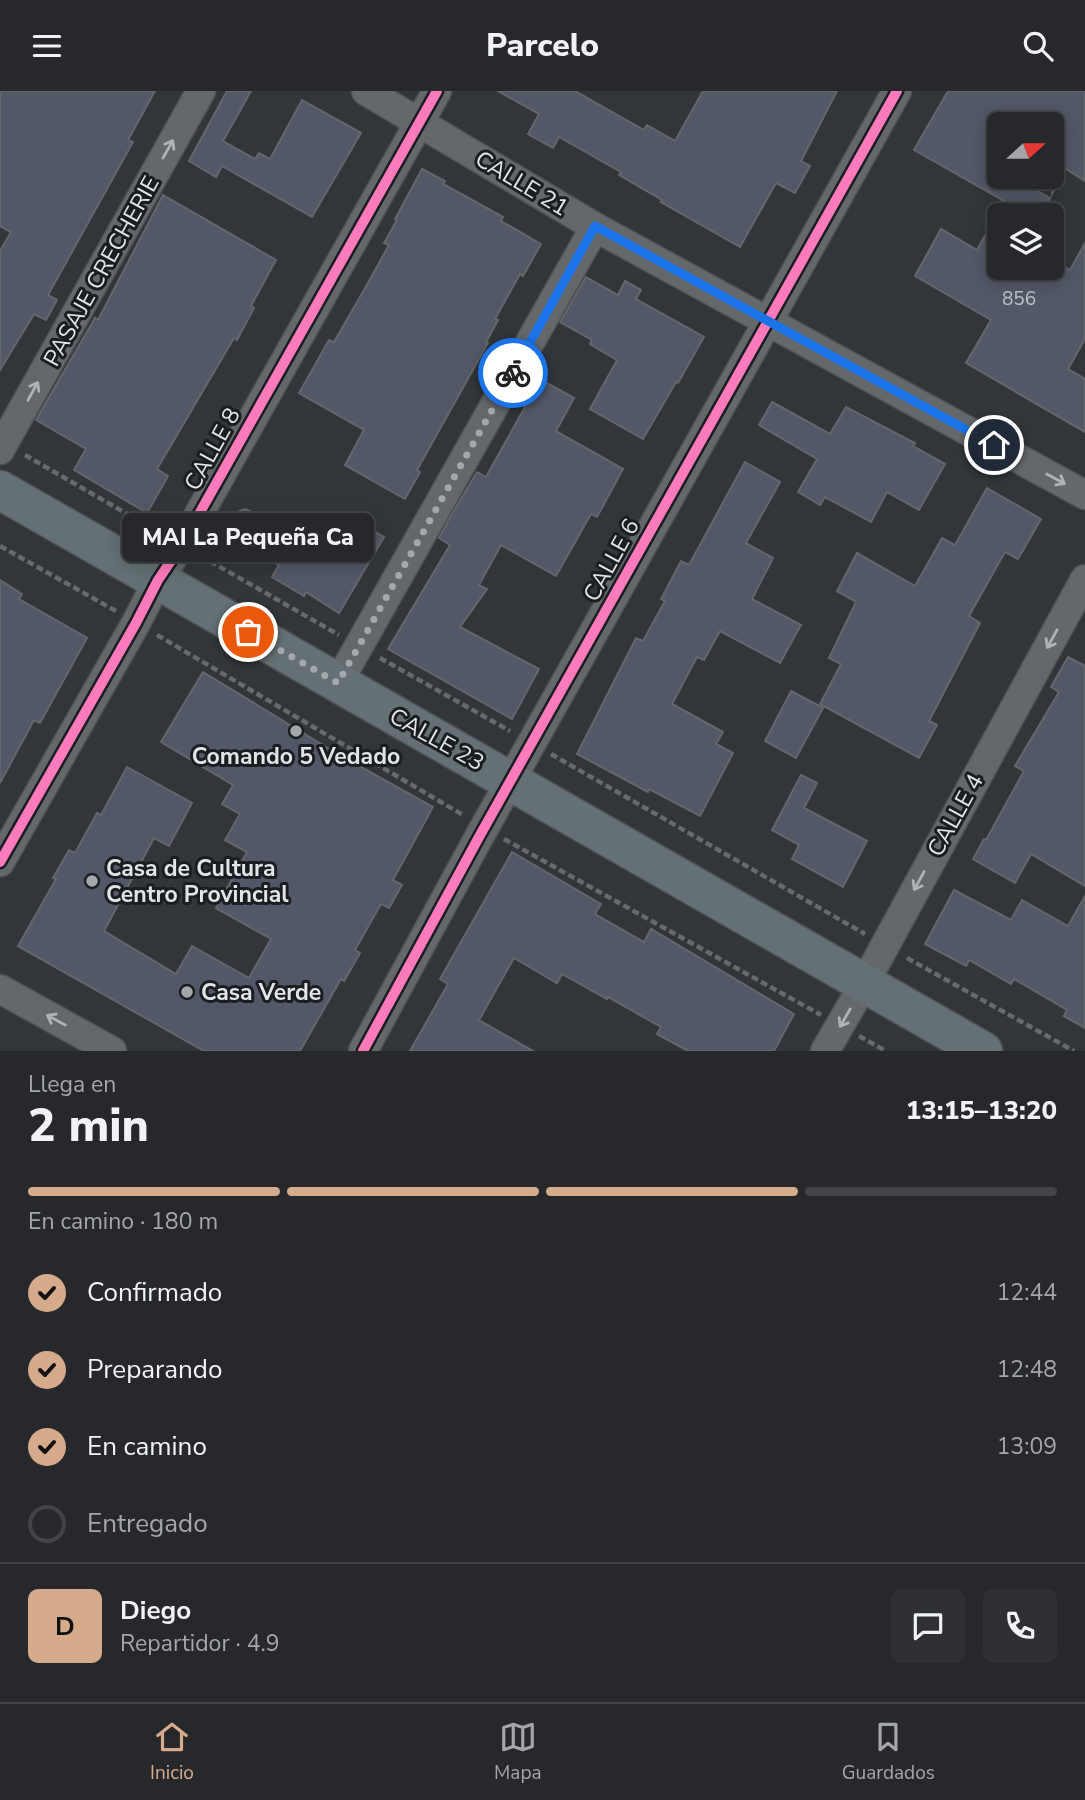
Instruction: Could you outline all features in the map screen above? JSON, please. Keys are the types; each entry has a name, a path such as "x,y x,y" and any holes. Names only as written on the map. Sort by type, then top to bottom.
{"main road":[{"name":"CALLE 23","path":"0,490 984,1051"}],"street":[{"name":"PASAJE CRECHERIE","path":"0,450 201,91"},
{"name":"CALLE 21","path":"366,91 595,226 1085,495"},
{"name":"CALLE 8","path":"0,862 437,91"},
{"name":"CALLE 6","path":"363,1051 897,91"},
{"path":"338,683 595,226"},
{"name":"CALLE 4","path":"825,1051 1085,579"},
{"path":"0,989 112,1051"}],"path":[{"path":"0,546 485,828 886,1051"}],"building":[{"path":"0,91 155,91 128,140 133,142 48,295 57,300 46,320 34,314 0,370 0,251 11,232 0,226"},
{"path":"227,91 251,91 223,141 255,159 259,153 270,159 302,100 361,133 312,217 222,166 216,177 189,161"},
{"path":"498,91 575,91 644,130 647,125 675,141 703,91 837,91 801,161 810,166 795,193 776,183 740,247 661,202 662,200 619,175 621,172 559,137 553,148 528,134 539,114"},
{"path":"948,91 1085,91 1085,181 1066,169 1064,173 1064,112 987,112 987,189 1034,189 1050,198 1047,203 1008,203 914,150"},
{"path":"422,169 445,181 443,184 503,217 501,221 541,244 523,276 520,274 495,319 498,320 486,342 488,343 417,470 420,472 405,499 345,465 364,430 299,393 329,340 334,342 389,245 384,243"},
{"path":"163,195 276,260 251,306 254,308 237,340 234,338 157,469 168,476 147,513 74,470 86,449 36,420 95,318 98,320"},
{"path":"941,229 977,250 987,232 987,280 1064,280 1064,267 1070,270 1085,243 1085,339 1068,369 1085,379 1085,432 966,363 991,320 915,276"},
{"path":"586,277 618,295 625,281 641,290 636,299 704,337 643,439 590,409 617,360 590,344 592,340 560,322"},
{"path":"531,374 574,398 556,431 623,469 597,517 591,514 556,576 501,545 479,585 487,589 460,627 539,669 512,719 388,649 450,545 439,538 449,519 477,472 486,477 525,407 516,401"},
{"path":"772,402 830,434 846,407 915,443 913,446 945,464 919,510 887,492 871,522 825,497 820,505 798,492 817,459 759,425"},
{"path":"745,462 780,482 746,543 773,558 752,599 801,625 780,663 720,631 704,660 697,657 672,704 723,732 716,744 733,753 700,816 577,754 636,638 643,641 665,601 661,599 681,561 689,565"},
{"path":"987,488 1041,519 1018,559 1005,552 969,616 980,623 929,721 937,725 919,758 820,704 841,664 829,658 856,602 837,591 857,553 915,586 942,538 955,545"},
{"path":"245,509 298,534 307,519 348,543 360,523 384,537 339,613 306,592 304,596 272,577 279,565 247,548 239,559 213,543 229,515"},
{"path":"0,580 22,594 19,599 87,638 40,723 34,720 0,783"},
{"path":"1068,657 1085,666 1085,886 1031,854 1015,883 973,859 1024,771 1015,766 1059,692 1051,687"},
{"path":"203,672 336,753 433,807 393,880 402,885 389,908 381,904 355,950 360,953 344,981 341,979 300,1051 204,1051 18,946 56,879 53,878 69,850 75,853 97,813 101,815 127,767 192,803 169,846 154,838 104,931 176,974 192,946 249,978 271,939 216,908 247,852 225,840 240,814 222,804 233,785 161,742"},
{"path":"791,691 823,708 796,758 765,741"},
{"path":"801,775 817,783 804,808 867,841 843,887 792,859 799,845 772,830"},
{"path":"512,852 601,904 595,914 644,942 651,929 794,1014 774,1051 688,1051 657,1034 661,1027 608,997 607,999 562,974 557,983 514,958 479,1020 533,1051 410,1051 448,984 440,979"},
{"path":"954,890 1011,920 1022,900 1068,926 1085,896 1085,1028 1064,1016 1067,1010 1014,979 1011,984 969,960 966,966 925,944"}],"cycle path":[{"path":"0,862 437,91"},
{"path":"363,1051 479,837 897,91"}],"way so far":[{"path":"248,632 338,683 513,373"}],"place":[{"name":"MAI La Pequeña Ca","path":"248,632"},
{"name":"Comando 5 Vedado","path":"296,731"},
{"name":"Casa de Cultura Centro Provincial","path":"92,881"},
{"name":"Casa Verde","path":"187,992"}],"route":[{"path":"513,373 595,226 994,445"}]}
